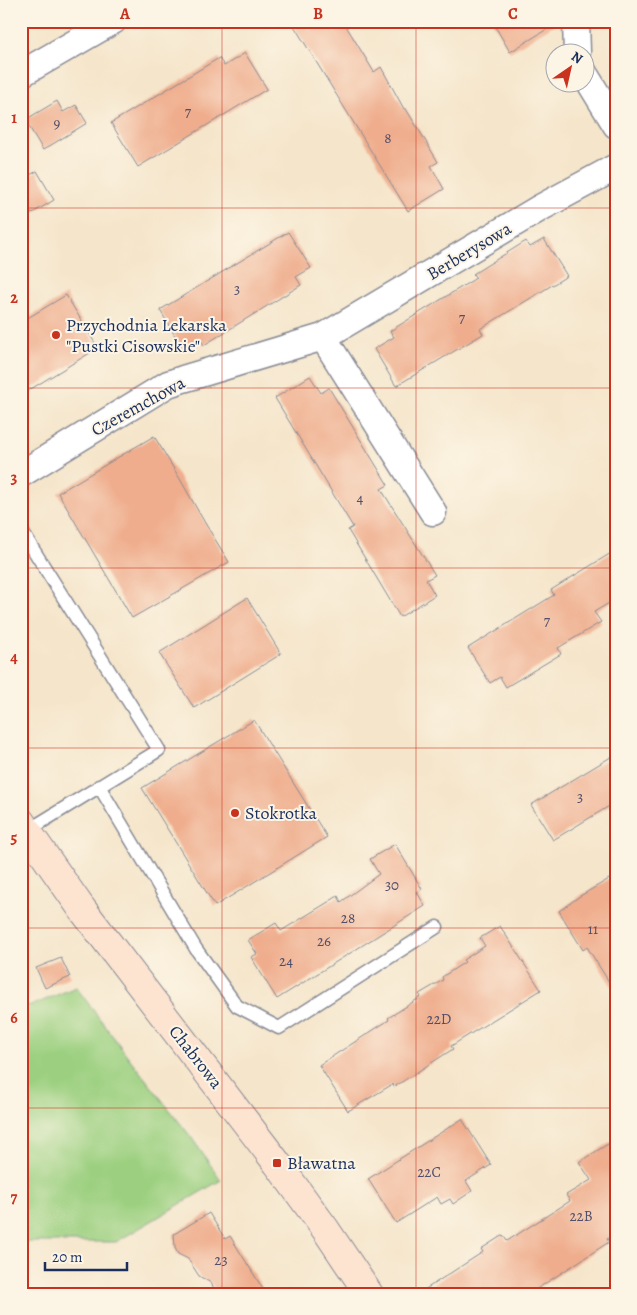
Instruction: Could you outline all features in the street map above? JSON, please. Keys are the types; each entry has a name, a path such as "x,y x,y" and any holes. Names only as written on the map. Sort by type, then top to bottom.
{"street":[{"path":"21,74 113,21"},
{"path":"576,21 577,42"},
{"path":"594,89 616,125"},
{"name":"Berberysowa","path":"323,337 540,208 616,167"},
{"path":"323,337 433,512"},
{"name":"Czeremchowa","path":"21,474 168,384 323,337"},
{"name":"Chabrowa","path":"24,826 82,909 277,1163 326,1230 369,1294"}],"lane":[{"path":"21,530 159,750 99,786 24,826"},
{"path":"99,786 196,949 237,1006 279,1028 437,927"}],"green space":[{"path":"76,987 191,1137 221,1180 116,1242 21,1242 21,1006 33,1005"}],"building":[{"path":"291,21 343,21 374,72 381,67 404,109 406,109 422,135 438,162 431,166 444,189 408,211"},
{"path":"492,21 560,21 510,52"},
{"path":"245,53 267,89 138,167 111,123 219,58 224,66"},
{"path":"57,101 63,112 76,105 87,123 43,150 25,120"},
{"path":"37,171 54,200 31,214 21,197 21,180"},
{"path":"288,232 311,268 296,277 301,285 204,345 199,338 182,348 160,310"},
{"path":"544,239 567,276 480,329 483,334 396,386 374,349 394,337 390,331 476,278 473,274 526,241 530,247"},
{"name":"Przychodnia Lekarska \"Pustki Cisowskie\"","path":"66,295 98,348 21,395 21,322"},
{"path":"310,376 321,393 329,388 388,485 381,489 435,575 426,580 435,595 400,617 348,530 353,527 275,398"},
{"path":"154,436 229,562 132,618 58,493"},
{"path":"616,550 616,599 594,612 601,622 558,648 561,654 506,687 500,677 490,683 468,648 554,595 551,590"},
{"path":"247,598 281,654 194,708 159,653"},
{"name":"Stokrotka","path":"254,720 327,837 215,906 142,788"},
{"path":"616,754 616,802 553,840 531,805"},
{"path":"395,844 422,889 417,892 425,906 277,999 251,957 257,954 248,940 276,923 281,931 338,896 341,902 379,874 370,859"},
{"path":"616,875 616,993 587,947 583,950 559,911"},
{"path":"500,926 541,990 451,1046 453,1049 394,1087 393,1084 348,1111 319,1065 421,997 419,994 443,980 442,977 465,962 463,960 485,946 480,938"},
{"path":"61,958 70,977 45,988 36,968"},
{"path":"462,1119 491,1165 466,1181 472,1191 453,1204 450,1199 441,1204 437,1197 396,1223 368,1179"},
{"path":"616,1139 616,1234 607,1239 609,1242 529,1294 418,1294 483,1252 481,1249 503,1235 507,1241 570,1201 566,1195 591,1180 579,1162"},
{"path":"209,1213 225,1239 230,1236 266,1294 217,1294 211,1283 199,1276 188,1259 178,1254 175,1248 174,1234"}],"place":[{"name":"Przychodnia Lekarska \"Pustki Cisowskie\"","path":"56,335"},
{"name":"Stokrotka","path":"235,813"},
{"name":"Bławatna","path":"277,1163"}]}
